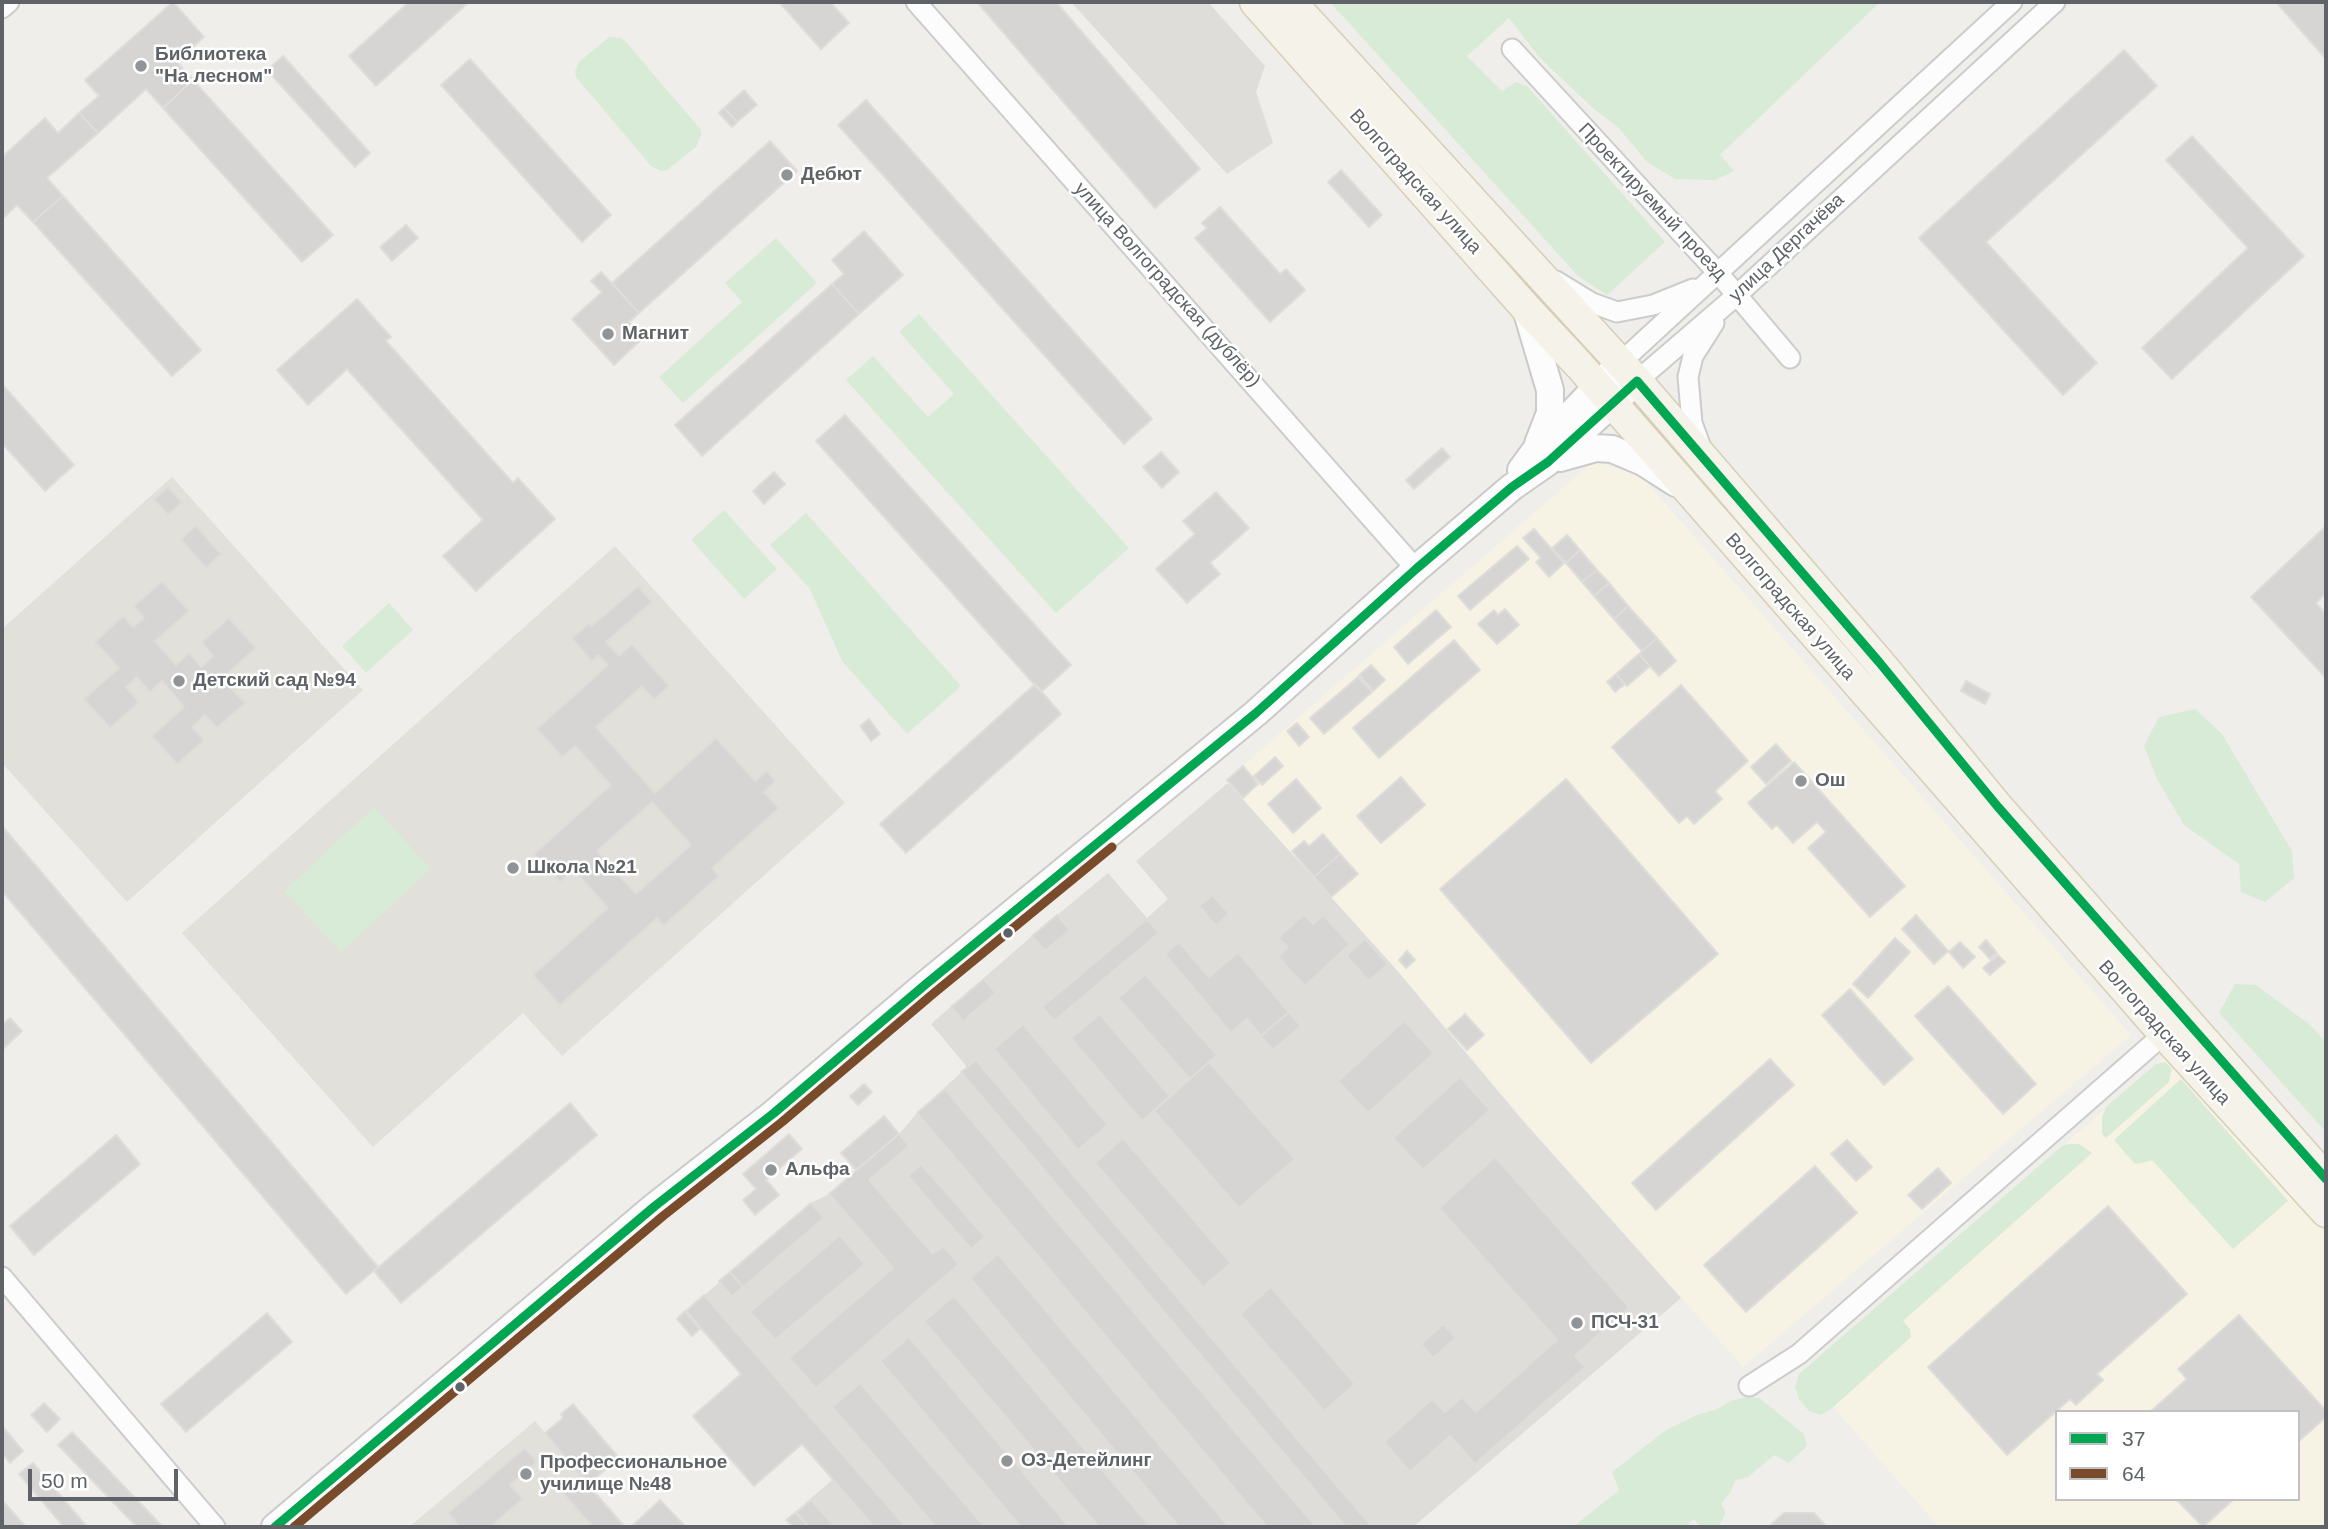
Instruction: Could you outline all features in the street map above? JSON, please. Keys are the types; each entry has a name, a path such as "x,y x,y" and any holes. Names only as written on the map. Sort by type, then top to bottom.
{"main road":[{"name":"Волгоградская улица","path":"1255,2 1690,491 2164,1034 2326,1212"},
{"name":"Волгоградская улица","path":"1291,2 1629,372 1879,662 2015,827 2326,1179"}],"street":[{"path":"2,8 9,2"},
{"name":"улица Волгоградская (дублёр)","path":"916,2 1416,569"},
{"name":"улица Дергачёва","path":"275,1527 655,1206 774,1113 926,984 1256,713 1512,487 1629,372 1710,279 2012,2"},
{"name":"улица Дергачёва","path":"1629,372 1731,300 2055,2"},
{"name":"Проектируемый проезд","path":"1512,49 1710,279 1790,358"},
{"path":"1530,265 1592,303 1617,312 1653,305 1710,279"},
{"path":"1717,477 1697,441 1692,424 1688,377 1693,356 1731,300"},
{"path":"1526,308 1550,390 1550,413 1542,457 1596,447 1612,449 1643,462 1690,491"},
{"path":"1749,1385 1799,1354 2164,1034"},
{"path":"2,1277 215,1527"}],"shaded area":[{"path":"1071,2 1208,2 1265,66 1256,92 1273,143 1227,174"},
{"path":"1594,461 1642,477 2131,1035 1743,1367 1524,1120 1395,967 1226,780"},
{"name":"Детский сад №94","path":"172,477 363,690 127,902 2,763 2,629"},
{"name":"Школа №21","path":"615,546 845,803 562,1056 523,1013 373,1147 182,933"},
{"path":"1228,783 1394,967 1523,1121 1681,1298 1413,1527 793,1527 786,1520 832,1480 802,1444 754,1486 693,1416 741,1374 686,1311 811,1203 829,1194 899,1134 917,1113 967,1067 931,1024 1032,936 1108,873 1147,918 1168,899 1136,861"},
{"path":"2167,1055 2326,1232 2326,1527 1939,1527 1803,1373"},
{"name":"Профессиональное училище №48","path":"535,1421 626,1527 409,1527"}],"green space":[{"path":"1330,2 1880,2 1720,155 1734,171 1715,180 1675,179 1647,162 1618,127 1595,110 1540,58 1509,18 1467,56 1502,91 1516,82 1527,86 1665,242 1607,295 1578,276"},
{"path":"609,37 621,38 626,42 701,130 696,147 667,170 661,171 651,166 576,77 575,71 580,61"},
{"path":"776,238 817,283 683,403 659,377 742,302 725,283"},
{"path":"919,314 1129,548 1056,613 846,380 873,356 928,417 954,394 899,332"},
{"path":"724,510 777,569 744,599 691,540"},
{"path":"806,513 961,686 907,734 842,661 810,589 770,545"},
{"path":"389,603 413,630 366,673 342,646"},
{"path":"2195,709 2222,734 2292,851 2294,878 2265,902 2241,892 2239,864 2184,825 2158,781 2144,746 2159,717"},
{"path":"374,807 431,869 341,952 284,891"},
{"path":"2235,984 2256,985 2309,1024 2326,1042 2326,1132 2219,1013"},
{"path":"2165,1062 2172,1068 2169,1082 2106,1138 2102,1134 2102,1117 2106,1107 2156,1064"},
{"path":"2181,1079 2288,1201 2233,1249 2152,1160 2134,1163 2114,1140"},
{"path":"2079,1144 2092,1153 1903,1321 1910,1329 1911,1337 1830,1410 1820,1415 1809,1411 1799,1399 1795,1387 1799,1374 2062,1146"},
{"path":"1747,1397 1759,1398 1804,1434 1807,1446 1789,1463 1774,1455 1748,1477 1736,1480 1721,1504 1725,1515 1718,1527 1701,1527 1694,1519 1685,1527 1573,1527 1619,1490 1612,1472 1666,1430 1731,1401"}],"building":[{"name":"Библиотека \"На лесном\"","path":"173,2 204,37 177,62 193,80 163,108 146,89 98,133 79,113 99,96 85,80"},
{"path":"409,2 469,2 376,86 349,56"},
{"path":"779,2 830,2 849,23 821,49"},
{"path":"977,2 1056,2 1200,169 1155,208"},
{"path":"2276,2 2326,2 2326,59"},
{"path":"2124,50 2157,86 1986,242 2097,363 2063,395 1919,238"},
{"path":"283,56 370,153 355,167 267,70"},
{"path":"470,59 611,215 582,242 441,85"},
{"path":"193,80 333,235 302,262 163,108"},
{"path":"744,90 757,105 737,122 724,108"},
{"path":"866,100 1152,419 1124,444 838,125"},
{"path":"724,108 737,122 732,127 719,113"},
{"path":"79,113 98,133 47,178 63,196 33,222 17,205 2,219 2,157 45,118 58,133"},
{"path":"2192,136 2304,256 2172,379 2142,348 2248,248 2166,160"},
{"path":"770,141 797,171 639,313 612,283"},
{"path":"1341,170 1382,215 1369,227 1328,182"},
{"path":"63,196 201,350 172,376 33,222"},
{"path":"1220,207 1280,274 1286,269 1305,290 1270,322 1195,238 1207,228 1202,223"},
{"path":"406,225 418,238 392,261 380,247"},
{"path":"864,231 903,275 859,314 832,284 844,274 832,260"},
{"path":"601,272 639,313 629,322 643,338 614,365 572,319 602,292 591,281"},
{"path":"832,284 859,314 702,456 675,425"},
{"path":"357,299 391,337 386,341 513,483 518,478 555,519 476,591 443,556 483,520 347,369 308,405 277,370"},
{"path":"2,384 74,465 45,491 2,443"},
{"path":"845,415 1071,665 1041,692 816,441"},
{"path":"1442,448 1450,457 1414,489 1406,480"},
{"path":"1161,452 1179,472 1162,488 1143,467"},
{"path":"774,472 785,484 764,504 753,491"},
{"path":"168,487 182,502 168,515 154,499"},
{"path":"1216,492 1249,528 1210,563 1220,574 1187,603 1156,569 1195,534 1183,521"},
{"path":"196,526 221,554 206,568 181,539"},
{"path":"2326,526 2326,593 2316,603 2326,614 2326,678 2251,597"},
{"path":"1534,529 1564,563 1549,577 1536,562 1541,558 1523,538"},
{"path":"1567,535 1580,550 1566,563 1552,548"},
{"path":"1517,546 1529,559 1470,610 1458,596"},
{"path":"1580,550 1597,570 1582,582 1566,563"},
{"path":"1597,570 1609,583 1594,596 1582,582"},
{"path":"162,581 189,611 155,641 176,665 189,653 201,667 213,656 202,642 229,618 256,648 222,678 245,703 217,728 205,715 192,727 204,740 177,764 152,736 184,707 162,681 150,692 137,677 126,687 139,702 110,728 84,699 119,668 95,642 123,616 133,627 144,618 134,606"},
{"path":"1609,583 1628,606 1614,619 1594,596"},
{"path":"638,586 652,602 606,642 619,656 632,644 669,686 654,700 642,686 596,727 655,793 716,738 755,781 767,771 776,781 764,792 779,808 712,868 719,876 664,925 657,918 560,1005 533,975 608,908 574,870 560,882 534,854 611,785 575,746 562,757 537,729 608,665 598,655 592,661 572,639 589,623 592,626","holes":["652,802 691,845 636,894 597,851"]},
{"path":"1628,606 1657,638 1642,651 1614,619"},
{"path":"1505,609 1519,625 1497,644 1478,624 1494,610 1498,615"},
{"path":"1436,610 1451,627 1408,664 1394,647"},
{"path":"1657,638 1676,661 1659,676 1639,654"},
{"path":"1454,640 1480,670 1379,758 1353,728"},
{"path":"1639,654 1650,666 1627,686 1616,674"},
{"path":"1371,665 1385,680 1373,691 1359,675"},
{"path":"1616,674 1625,684 1615,692 1607,682"},
{"path":"1358,677 1372,692 1324,734 1310,718"},
{"path":"1966,681 1990,694 1985,704 1961,691"},
{"path":"1035,684 1061,714 906,853 880,824"},
{"path":"1681,685 1748,761 1715,791 1722,799 1694,824 1687,816 1679,823 1612,747"},
{"path":"869,719 880,734 871,741 860,726"},
{"path":"1297,723 1309,737 1299,746 1287,731"},
{"path":"1776,744 1791,761 1766,784 1751,767"},
{"path":"1275,757 1283,766 1262,785 1254,776"},
{"path":"1794,762 1905,886 1870,917 1808,848 1826,832 1817,822 1793,843 1777,825 1772,829 1748,803"},
{"path":"1243,766 1258,784 1243,798 1227,780"},
{"path":"1401,777 1425,805 1381,843 1357,816"},
{"path":"1296,779 1321,808 1293,833 1268,804"},
{"path":"1566,779 1718,954 1591,1063 1440,889"},
{"path":"2,826 378,1267 346,1294 2,891"},
{"path":"1323,834 1340,854 1314,877 1292,851 1304,841 1309,846"},
{"path":"1340,854 1358,874 1331,897 1314,877"},
{"path":"1213,895 1229,914 1216,926 1199,906"},
{"path":"1304,914 1313,924 1323,915 1350,944 1305,986 1278,957 1288,947 1278,938"},
{"path":"1057,915 1070,930 1045,951 1032,936"},
{"path":"1916,915 1948,951 1934,964 1902,929"},
{"path":"1147,919 1159,933 1054,1021 1042,1007"},
{"path":"1895,938 1910,952 1868,998 1853,984"},
{"path":"1365,939 1388,964 1369,981 1346,956"},
{"path":"1986,940 1997,953 1990,959 1979,947"},
{"path":"1179,942 1209,977 1238,952 1289,1012 1261,1036 1247,1019 1231,1033 1165,954"},
{"path":"1960,942 1975,957 1963,968 1949,952"},
{"path":"1407,951 1415,960 1406,968 1399,960"},
{"path":"1998,955 2005,962 1990,975 1983,968"},
{"path":"1145,974 1217,1055 1190,1079 1118,998"},
{"path":"984,979 996,993 963,1021 951,1007"},
{"path":"1948,986 2036,1084 2003,1114 1915,1016"},
{"path":"1850,989 1913,1059 1884,1085 1822,1015"},
{"path":"1289,1012 1301,1026 1273,1050 1261,1036"},
{"path":"1100,1014 1170,1096 1142,1121 1071,1038"},
{"path":"1465,1014 1484,1035 1467,1050 1448,1029"},
{"path":"10,1018 22,1031 2,1050 2,1025"},
{"path":"1404,1021 1434,1053 1368,1113 1338,1081"},
{"path":"1023,1024 1108,1125 1078,1150 994,1049"},
{"path":"1770,1059 1794,1085 1656,1210 1632,1183"},
{"path":"976,1060 1372,1527 1346,1527 961,1072"},
{"path":"1209,1062 1295,1159 1239,1208 1154,1111"},
{"path":"1460,1077 1490,1110 1423,1170 1393,1138"},
{"path":"864,1084 872,1092 858,1105 850,1096"},
{"path":"945,1089 1316,1527 1267,1527 917,1113"},
{"path":"570,1103 597,1135 401,1303 374,1271"},
{"path":"884,1116 899,1134 856,1170 841,1153"},
{"path":"789,1134 802,1149 766,1180 779,1195 755,1215 743,1200 756,1189 743,1174"},
{"path":"899,1134 909,1146 869,1180 933,1254 943,1246 959,1264 816,1388 789,1358 893,1268 829,1194"},
{"path":"116,1135 140,1164 34,1255 10,1226"},
{"path":"1123,1138 1231,1263 1203,1287 1095,1163"},
{"path":"1847,1140 1872,1167 1856,1181 1831,1154"},
{"name":"ПСЧ-31","path":"1495,1157 1629,1307 1575,1356 1585,1367 1475,1464 1450,1436 1410,1472 1384,1442 1432,1399 1445,1412 1462,1397 1476,1412 1557,1340 1439,1208"},
{"path":"921,1164 985,1237 971,1249 908,1176"},
{"path":"1815,1166 1857,1213 1746,1312 1704,1265"},
{"path":"1938,1168 1951,1183 1922,1209 1908,1195"},
{"path":"811,1203 824,1218 743,1287 730,1272"},
{"path":"2108,1206 2187,1294 2097,1374 2103,1380 2076,1405 2070,1399 2007,1455 1928,1367"},
{"path":"840,1235 865,1264 775,1340 750,1312"},
{"path":"998,1254 1229,1527 1179,1527 970,1278"},
{"path":"730,1272 743,1287 732,1297 719,1281"},
{"path":"1271,1287 1355,1384 1324,1411 1240,1314"},
{"path":"704,1295 906,1527 874,1527 802,1444 754,1486 693,1416 741,1374 686,1311"},
{"path":"954,1296 1151,1527 1099,1527 924,1321"},
{"path":"685,1311 700,1329 692,1336 677,1319"},
{"path":"267,1313 292,1342 186,1432 161,1404"},
{"path":"2239,1315 2326,1411 2326,1417 2300,1440 2300,1410 2152,1410 2187,1379 2178,1369"},
{"path":"1443,1324 1456,1338 1433,1358 1421,1344"},
{"path":"909,1337 1069,1527 1021,1527 880,1361"},
{"path":"860,1383 985,1527 936,1527 832,1407"},
{"path":"44,1403 60,1419 47,1432 31,1415"},
{"path":"573,1404 619,1458 588,1484 545,1433 563,1418 561,1414"},
{"path":"2,1426 23,1451 10,1463 2,1453"},
{"path":"72,1432 163,1527 137,1527 58,1445"},
{"path":"525,1448 537,1462 510,1485 523,1499 490,1527 460,1527 448,1513"},
{"path":"33,1463 87,1527 64,1527 19,1474"},
{"path":"579,1475 625,1527 593,1527 561,1491"},
{"path":"2,1500 26,1527 2,1527"},
{"path":"660,1500 686,1527 631,1527"},
{"path":"811,1500 835,1527 809,1527 796,1513"},
{"path":"2178,1501 2232,1501 2203,1527"},
{"path":"796,1512 809,1527 793,1527 786,1520"},
{"path":"1784,1513 1814,1513 1827,1527 1768,1527"}],"transit line":[{"name":"37","path":"275,1527 655,1206 774,1113 926,984 1256,713 1416,569 1512,487 1548,462 1637,381 1879,662 1998,807 2326,1179"},
{"name":"64","path":"294,1527 663,1216 782,1122 1112,847"}],"place":[{"name":"Библиотека \"На лесном\"","path":"141,66"},
{"name":"Дебют","path":"787,175"},
{"name":"Магнит","path":"608,334"},
{"name":"Детский сад №94","path":"179,681"},
{"name":"Ош","path":"1801,781"},
{"name":"Школа №21","path":"513,868"},
{"name":"Альфа","path":"771,1170"},
{"name":"ПСЧ-31","path":"1577,1323"},
{"name":"О3-Детейлинг","path":"1007,1461"},
{"name":"Профессиональное училище №48","path":"526,1474"}]}
